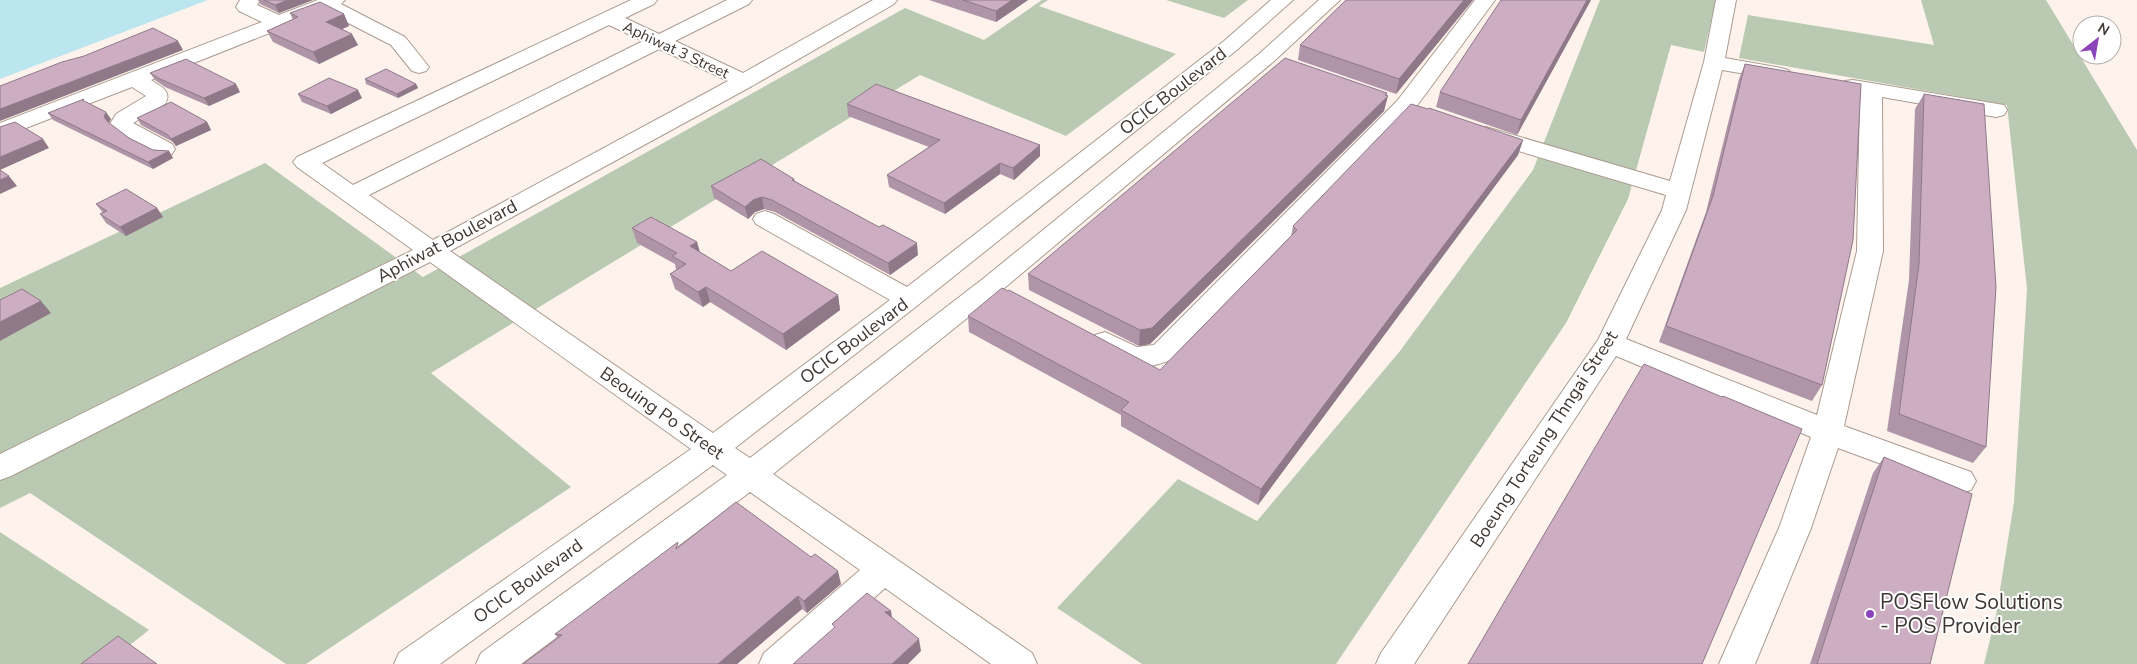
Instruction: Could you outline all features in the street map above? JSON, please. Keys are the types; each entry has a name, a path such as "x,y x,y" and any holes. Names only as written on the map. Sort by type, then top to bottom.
{"street":[{"path":"250,0 246,7 279,22"},
{"path":"609,18 647,0"},
{"path":"351,195 742,0"},
{"name":"Aphiwat Boulevard","path":"0,468 431,251 744,81 887,0"},
{"name":"OCIC Boulevard","path":"412,664 713,449 909,299 1224,51 1283,0"},
{"name":"OCIC Boulevard","path":"494,664 750,474 1275,61 1330,0"},
{"path":"1085,332 1135,358 1151,357 1164,352 1405,106 1486,0"},
{"name":"Boeung Torteung Thngai Street","path":"1394,664 1610,343 1674,210 1714,62 1726,0"},
{"path":"0,131 330,2 398,41 418,67"},
{"name":"Aphiwat 3 Street","path":"609,18 744,81"},
{"name":"Beouing Po Street","path":"609,18 305,162 1019,664"},
{"path":"1714,62 1802,77"},
{"path":"136,78 158,93 157,99 124,119 121,124 123,127 164,149"},
{"path":"1832,82 1996,110"},
{"path":"1737,664 1795,528 1828,432 1870,251 1872,89"},
{"path":"1467,127 1512,143 1679,191"},
{"path":"765,218 909,299"},
{"path":"993,284 1018,297"},
{"path":"1610,343 1828,432 1960,481"},
{"path":"777,664 884,569"}],"green space":[{"path":"1042,0 1048,0 1039,6 1176,54 1066,136 920,75 431,373 571,487 306,664 286,664 30,493 0,508 0,288 265,163 423,277 905,8 984,40"},
{"path":"1166,0 1248,0 1224,18"},
{"path":"1600,0 1716,0 1704,52 1671,45 1628,199 1566,323 1336,664 1142,664 1057,608 1178,479 1257,521 1400,351 1533,170"},
{"path":"1921,0 2046,0 2072,43 2072,65 2085,65 2137,150 2137,664 1984,664 1996,615 2014,502 2027,289 2007,105 1739,58 1748,15 1934,45"},
{"path":"0,532 149,630 106,664 0,664"}],"water":[{"path":"0,0 208,0 0,79"}],"building":[{"path":"264,0 288,0 275,5"},
{"path":"963,0 1012,0 996,11"},
{"path":"1346,0 1464,0 1399,79 1300,45"},
{"path":"1501,0 1587,0 1521,120 1440,92"},
{"path":"320,2 344,14 326,22 352,34 313,52 267,31 298,17 290,13"},
{"path":"153,28 178,41 0,109 0,86 62,62 84,56"},
{"path":"1285,58 1387,93 1385,95 1388,96 1152,328 1140,330 1028,274"},
{"path":"186,59 236,84 204,98 150,73"},
{"path":"1745,64 1861,84 1853,240 1822,385 1666,326 1713,196"},
{"path":"386,69 416,84 397,94 365,79"},
{"path":"329,78 358,90 327,106 298,94"},
{"path":"876,84 1040,145 1013,168 1000,163 944,203 887,175 940,140 847,104"},
{"path":"1924,94 1984,104 1996,287 1986,447 1899,414 1919,264"},
{"path":"84,99 82,100 106,112 104,117 108,122 129,138 153,150 169,151 148,162 48,113"},
{"path":"171,102 207,122 171,139 168,135 137,118"},
{"path":"1411,104 1429,108 1523,140 1261,489 1121,410 1129,402 968,316 1002,288 1160,370 1297,230 1293,226"},
{"path":"15,122 43,139 0,157 0,127"},
{"path":"761,159 794,179 792,180 879,227 883,225 917,243 888,263 772,200 762,197 753,200 745,207 711,186"},
{"path":"0,170 9,176 0,180"},
{"path":"126,189 157,208 120,227 100,214 107,211 96,204"},
{"path":"651,217 697,242 690,246 731,271 762,251 838,295 783,334 706,287 698,292 670,274 686,264 672,256 677,253 632,228"},
{"path":"22,289 41,301 0,322 0,300"},
{"path":"1644,364 1802,429 1702,664 1468,664"},
{"path":"1884,457 1972,494 1930,664 1817,664"},
{"path":"736,502 811,557 815,554 838,571 804,601 798,596 718,664 523,664 562,635 555,634 678,542 676,549"},
{"path":"867,593 891,611 885,612 919,639 892,664 793,664 835,627 832,624"},
{"path":"118,636 157,664 81,664"}],"place":[{"name":"POSFlow Solutions - POS Provider","path":"1870,614"}]}
